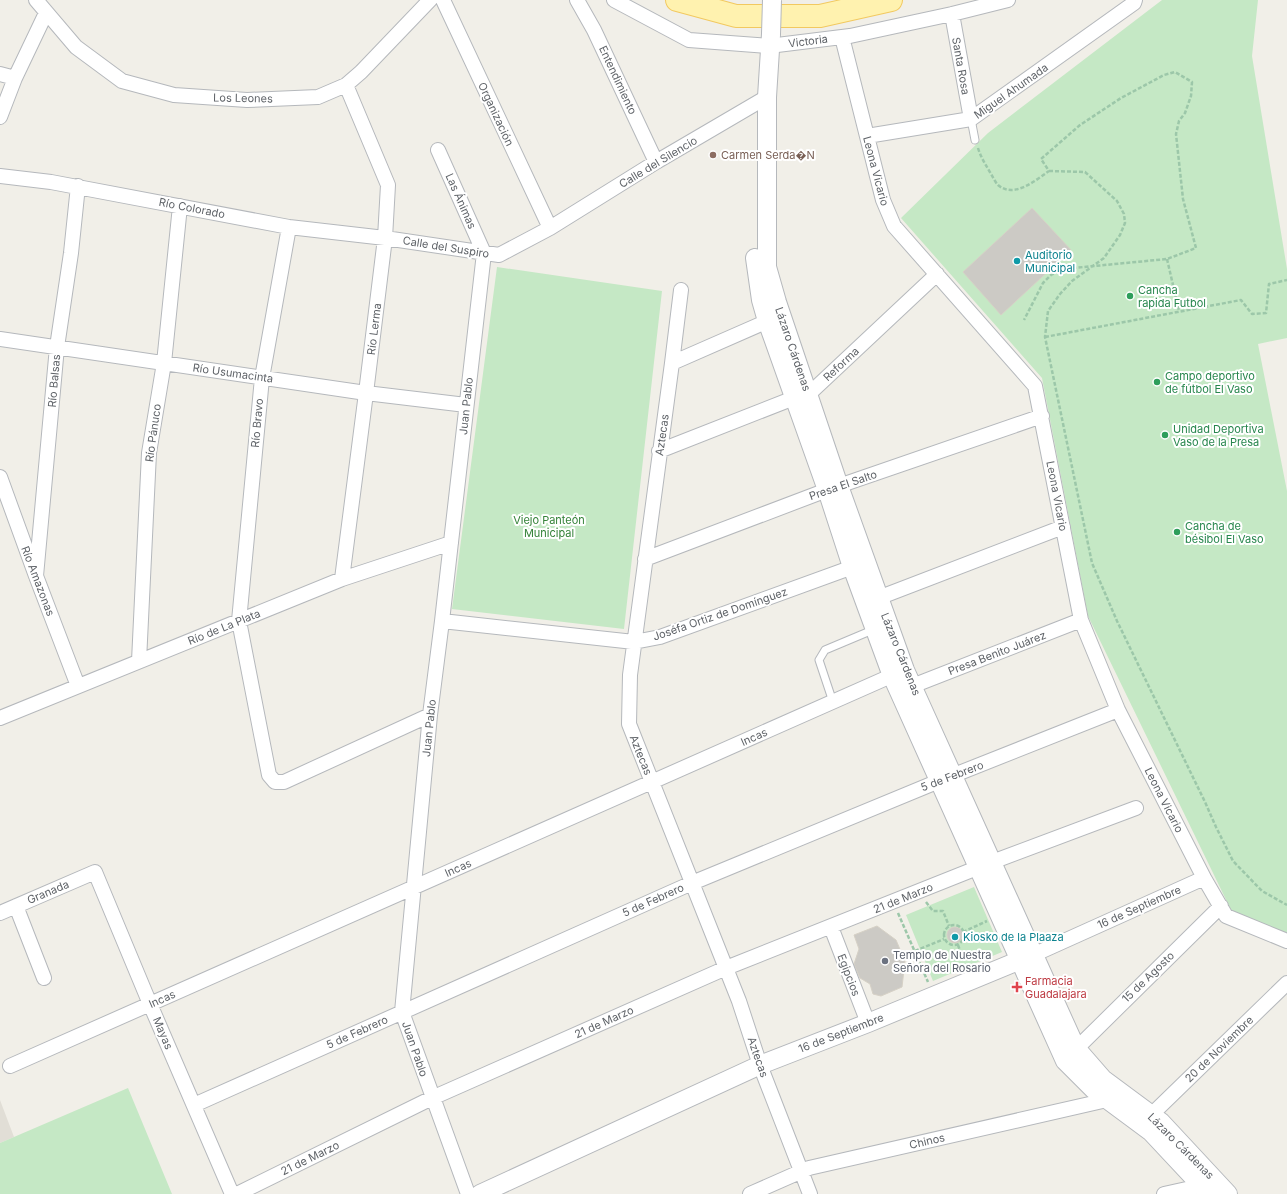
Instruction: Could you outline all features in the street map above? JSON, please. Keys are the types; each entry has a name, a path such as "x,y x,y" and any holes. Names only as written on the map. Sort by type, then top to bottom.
{"main road":[{"path":"677,0 736,16 820,16 891,0"}],"street":[{"name":"Los Leones","path":"36,0 46,14 76,47 122,81 174,95 247,100 318,97 346,85 362,72 430,0"},
{"name":"Organización","path":"442,0 550,228"},
{"name":"Entendimiento","path":"577,0 594,30 656,162"},
{"name":"Victoria","path":"614,0 689,40 842,37 952,14 1008,0"},
{"path":"763,0 766,39"},
{"path":"766,39 772,0"},
{"name":"Miguel Ahumada","path":"867,136 971,119 1134,3 1135,0"},
{"path":"0,117 15,78 46,14"},
{"name":"Santa Rosa","path":"952,14 971,119"},
{"name":"Leona Vicario","path":"842,37 882,200 894,226 1035,386 1081,620 1118,710 1204,878 1226,916 1287,941"},
{"name":"Lázaro Cárdenas","path":"766,39 754,240 756,271 761,300 774,318 802,396 859,565 875,629 902,681 1070,1054 1093,1089 1115,1096 1146,1120 1151,1132 1214,1189"},
{"path":"0,74 15,78"},
{"name":"Río Lerma","path":"342,579 385,238 388,185 346,85"},
{"name":"Calle del Silencio","path":"550,228 656,162 762,101"},
{"name":"Las Ánimas","path":"438,150 484,253"},
{"name":"Río Colorado","path":"0,176 78,186 289,227 385,238"},
{"name":"Río Balsas","path":"36,576 57,347 71,252 78,186"},
{"name":"Río Pánuco","path":"139,661 149,453 164,363 180,206"},
{"name":"Río Bravo","path":"289,227 262,378 240,621 270,775 275,782 284,782 430,715"},
{"name":"Calle del Suspiro","path":"385,238 499,255 550,228"},
{"name":"Juan Pablo","path":"468,1194 402,1012 430,715 484,253"},
{"name":"Reforma","path":"659,451 802,396 937,274"},
{"name":"Aztecas","path":"681,290 630,674 629,724 739,1001 760,1065 810,1194"},
{"path":"672,363 774,318"},
{"name":"Río Usumacinta","path":"0,339 262,378 466,405"},
{"name":"Presa El Salto","path":"645,559 833,488 1042,416"},
{"name":"Río Amazonas","path":"0,477 78,686"},
{"path":"878,598 1063,527"},
{"name":"Río de La Plata","path":"0,718 342,579 451,543"},
{"name":"Lázaro Cárdenas","path":"859,565 878,598 902,681"},
{"name":"Joséfa Ortiz de Domínguez","path":"442,621 634,642 660,637 859,565"},
{"name":"Presa Benito Juárez","path":"902,681 1081,620"},
{"name":"Incas","path":"10,1066 834,702 902,681"},
{"name":"5 de Febrero","path":"194,1105 692,883 946,778 1118,710"},
{"name":"21 de Marzo","path":"237,1194 432,1098 726,968 985,865 1136,808"},
{"name":"Granada","path":"0,913 95,872"},
{"name":"Mayas","path":"95,872 232,1194"},
{"name":"16 de Septiembre","path":"480,1194 760,1065 1027,958 1204,878"},
{"path":"16,906 44,978"},
{"name":"15 de Agosto","path":"1070,1054 1221,906"},
{"name":"Egipcios","path":"831,927 868,1023"},
{"name":"20 de Noviembre","path":"1146,1120 1287,983"},
{"name":"Chinos","path":"750,1194 802,1171 816,1167 1115,1096"},
{"path":"1164,1194 1214,1189"}],"lane":[{"name":"Santa Rosa","path":"971,119 975,140"},
{"path":"834,702 819,660 825,650 875,629"}],"path":[{"path":"1024,320 1043,283 1051,275 1064,269 1167,259 1196,248 1184,199 1176,134 1179,121 1185,113 1191,96 1192,82 1175,72 1121,98 1080,125 1041,159 1049,171"},
{"path":"975,140 981,158 998,185 1010,190 1022,188 1035,182 1049,171 1085,172 1117,201 1124,214 1125,223 1120,236 1104,258 1072,281 1060,294 1048,311 1045,337 1092,563 1120,628 1233,861 1262,892 1287,905"},
{"path":"1167,259 1179,311"},
{"path":"1045,337 1241,300 1252,314 1266,313 1269,284 1287,280"},
{"path":"922,890 924,899 929,907 933,911 943,911 949,926"},
{"path":"894,901 930,986 937,987 944,992"},
{"path":"949,926 959,926 963,932 964,938 958,945 950,945 944,939 944,931 949,926"},
{"path":"915,951 944,939"},
{"path":"958,945 963,959"}],"shaded area":[{"path":"0,1100 14,1137 0,1143"}],"green space":[{"name":"Unidad Deportiva Vaso de la Presa","path":"1162,0 1258,0 1252,56 1287,269 1287,338 1258,344 1287,491 1287,936 1232,912 1088,616 1042,378 901,218 988,133"},
{"name":"Viejo Panteón Municipal","path":"497,267 662,291 624,629 452,609"},
{"path":"974,887 1002,952 933,981 906,915"},
{"path":"128,1088 172,1194 0,1194 0,1143"}],"building":[{"name":"Auditorio Municipal","path":"1032,208 1071,250 1001,315 963,272"},
{"name":"Templo de Nuestra Señora del Rosario","path":"877,926 896,940 905,961 902,987 881,996 873,994 870,984 860,978 854,964 859,949 854,935"},
{"name":"Kiosko de la Plaaza","path":"955,927 962,932 963,935 958,942 955,943 948,938 947,935 952,928"}],"place":[{"name":"Carmen Serda�N","path":"713,155"},
{"name":"Auditorio Municipal","path":"1017,261"},
{"name":"Cancha rapida Futbol","path":"1130,296"},
{"name":"Campo deportivo de fútbol El Vaso","path":"1157,382"},
{"name":"Unidad Deportiva Vaso de la Presa","path":"1165,435"},
{"name":"Cancha de bésibol El Vaso","path":"1177,532"},
{"name":"Kiosko de la Plaaza","path":"955,937"},
{"name":"Templo de Nuestra Señora del Rosario","path":"885,961"},
{"name":"Farmacia Guadalajara","path":"1017,987"}]}
